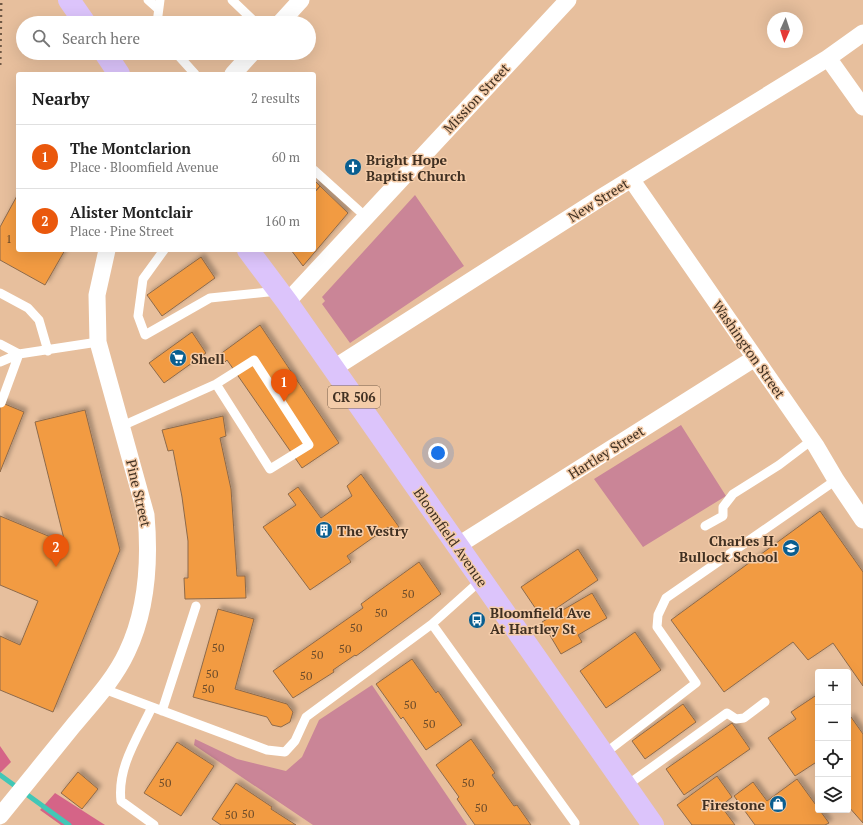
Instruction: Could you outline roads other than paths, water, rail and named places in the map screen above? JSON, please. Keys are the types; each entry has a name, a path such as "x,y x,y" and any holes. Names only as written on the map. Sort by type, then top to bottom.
{"main road":[{"path":"69,0 79,16"},
{"path":"110,60 118,72"},
{"name":"Bloomfield Avenue","path":"250,252 334,368 653,825"}],"street":[{"path":"286,16 301,0"},
{"name":"Mission Street","path":"283,296 366,217 568,0"},
{"name":"New Street","path":"334,368 631,179 828,58 863,34"},
{"path":"828,58 863,107"},
{"path":"235,72 246,60"},
{"name":"Washington Street","path":"631,179 812,440 836,480 863,520"},
{"name":"Pine Street","path":"0,816 104,689 120,666 133,637 142,608 147,568 148,543 146,515 98,342 97,295 107,252"},
{"name":"Hartley Street","path":"457,546 755,358"}],"lane":[{"path":"148,0 158,4 157,16"},
{"path":"232,0 249,16"},
{"path":"182,60 193,72"},
{"path":"316,172 366,217"},
{"path":"163,252 143,279 138,316 145,335 210,298 283,296"},
{"path":"0,293 28,308 39,320 48,351"},
{"path":"0,362 19,354 48,351 98,342"},
{"path":"0,344 19,354"},
{"path":"1,403 19,354"},
{"path":"122,426 216,384 254,360 309,445 270,469 216,384"},
{"path":"705,526 723,516 723,507 732,494 779,465 812,440"},
{"path":"604,754 696,683 657,627 658,615 666,598 836,480"},
{"path":"104,689 267,750 285,752 295,741 306,717 432,624 482,580"},
{"path":"162,711 196,606"},
{"path":"432,624 575,823"},
{"path":"626,786 727,713 736,719 744,718 765,702"},
{"path":"152,707 125,763 119,788 120,801 154,825"}],"waterway":[{"path":"0,775 69,825"}],"railway":[{"path":"0,65 1,0"}],"place":[{"name":"Bright Hope Baptist Church","path":"353,167"},
{"name":"Shell","path":"178,358"},
{"name":"The Montclarion","path":"284,402"},
{"name":"The Vestry","path":"324,530"},
{"name":"Charles H. Bullock School","path":"791,548"},
{"name":"Alister Montclair","path":"56,567"},
{"name":"Bloomfield Ave At Hartley St","path":"477,620"},
{"name":"Firestone","path":"778,804"}]}
